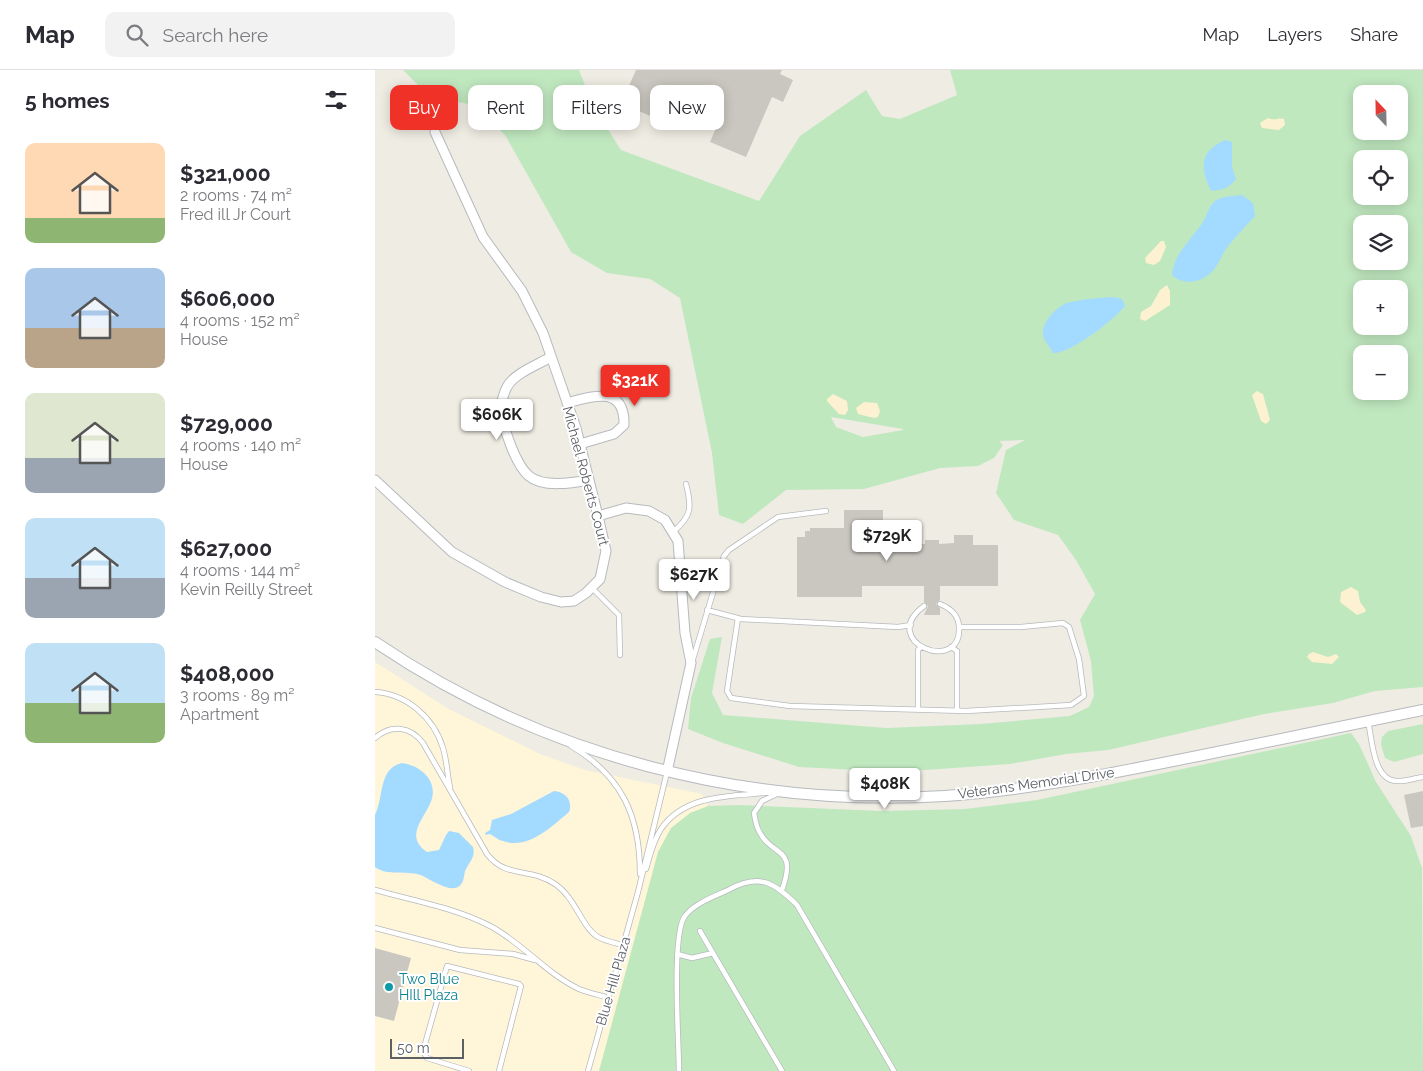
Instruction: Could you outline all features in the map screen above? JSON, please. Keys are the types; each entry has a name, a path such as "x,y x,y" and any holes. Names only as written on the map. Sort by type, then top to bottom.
{"street":[{"name":"Michael Roberts Court","path":"435,132 483,237 522,291 543,333 567,403 580,444 606,551 600,579 591,588"},
{"path":"551,357 524,372 507,385 501,407 509,440 517,460 530,477 545,482 567,484 589,480"},
{"path":"567,403 596,395 609,396 619,403 624,413 624,425 614,434 580,444"},
{"path":"375,480 452,552 505,582 541,597 561,602 574,600 591,588"},
{"path":"598,516 626,508 649,511 665,520 678,541 685,633 691,663 667,772"},
{"name":"Veterans Memorial Drive","path":"375,642 451,689 497,712 607,755 667,772 726,783 837,796 891,798 946,796 1008,790 1107,774 1423,710"}],"lane":[{"path":"673,532 685,522 690,509 686,484"},
{"path":"691,663 724,556 729,550 777,517 826,511"},
{"path":"591,588 619,616 620,655"},
{"path":"924,606 913,617 911,625 914,640 921,647 934,652 951,647 958,635 959,627 954,612 940,604"},
{"path":"707,610 738,618 898,627 911,625"},
{"path":"738,618 727,691 731,698 790,706 957,710 1071,705 1084,696 1079,660 1069,627 1063,623 1021,627 959,627"},
{"path":"918,709 919,650 921,647"},
{"path":"951,647 957,651 957,710"},
{"path":"375,692 401,699 417,709 430,722 443,749 454,797"},
{"path":"1369,721 1378,767 1385,777 1399,781 1423,777"},
{"path":"375,738 394,728 414,734 423,743 487,854 495,864 508,870 537,875 547,879 565,892 572,900 592,932 598,937 623,945"},
{"name":"Blue Hill Plaza","path":"552,735 600,767 610,776 623,795 632,816 637,840 640,865 638,892"},
{"name":"Blue Hill Plaza","path":"588,1071 638,892 667,772"},
{"path":"782,890 786,878 787,863 785,856 765,840 759,831 753,813 762,801 783,791"},
{"name":"Blue Hill Plaza","path":"638,892 656,839 661,829 675,814 702,800 783,791"},
{"path":"679,1071 677,954 681,922 690,910 740,883 752,880 767,882 782,890 797,905 894,1071"},
{"path":"375,890 456,912 482,922 504,934 579,989 609,998"},
{"path":"375,928 460,950 522,956 547,966"},
{"path":"700,931 782,1071"},
{"path":"677,954 692,958 713,953"},
{"path":"469,1071 427,1058 423,1051 447,966 521,986 499,1071"}],"shaded area":[{"path":"375,662 447,708 540,754 585,770 702,794 709,809 627,1071 375,1071"}],"green space":[{"path":"403,70 579,70 585,85 553,85 553,130 608,130 621,150 759,201 800,136 866,90 882,116 900,119 957,95 950,70 1423,70 1423,687 1375,691 1333,703 1264,714 1108,750 1066,754 1010,764 897,772 799,767 723,743 688,729 691,698 710,639 722,637 712,693 723,715 886,728 981,724 1070,716 1089,707 1094,696 1091,661 1080,620 1095,594 1076,560 1058,535 1014,520 996,493 1006,450 1025,440 999,441 1003,445 994,458 978,466 940,468 864,489 786,490 743,524 719,515 712,453 680,298 650,279 607,273 571,252 505,135 500,130 543,130 543,85 468,85 468,104 458,102 458,85 418,85","holes":["831,417 903,430 863,437 836,427"]},
{"path":"1423,724 1423,754 1394,762 1385,758 1381,745 1382,737 1388,731"},
{"path":"1351,733 1359,744 1376,782 1411,836 1422,868 1423,1071 599,1071 658,852 671,828 690,813 708,806 738,805 881,811 965,809 1037,800"}],"sand":[{"path":"1268,118 1284,119 1285,125 1279,130 1262,128 1260,123"},
{"path":"1161,241 1164,241 1166,247 1160,261 1154,265 1146,263 1145,258"},
{"path":"1167,285 1170,291 1170,305 1145,321 1140,319 1141,312 1151,306 1160,290"},
{"path":"1257,391 1263,394 1270,420 1266,424 1261,421 1252,395"},
{"path":"833,394 847,401 848,410 845,415 839,414 827,401"},
{"path":"864,402 877,403 880,411 878,417 874,418 858,414 856,408"},
{"path":"1351,587 1358,591 1360,602 1366,610 1365,612 1357,615 1340,602 1341,592"},
{"path":"1313,652 1328,657 1336,654 1339,657 1332,664 1312,662 1307,657"}],"water":[{"path":"1225,140 1232,142 1232,167 1236,179 1225,188 1211,191 1205,175 1204,161 1210,150"},
{"path":"1242,195 1253,203 1255,216 1227,247 1213,271 1202,279 1190,282 1178,279 1172,275 1179,254 1201,225 1213,203 1228,196"},
{"path":"1113,297 1122,299 1125,306 1120,312 1080,342 1070,348 1053,353 1043,336 1045,325 1051,314 1066,303"},
{"path":"402,763 422,771 431,782 433,789 430,804 417,829 417,841 420,846 427,852 439,850 449,831 459,833 473,847 473,857 465,871 462,883 458,887 453,888 440,885 417,874 390,872 375,867 375,815 383,784 389,771 394,766"},
{"path":"554,791 562,793 568,798 570,804 569,812 539,836 530,840 512,843 489,834 486,835 485,833 490,830 492,820 511,814"}],"building":[{"path":"636,70 782,70 780,74 793,80 783,102 772,97 746,157 710,142 715,130 724,130 724,85 650,85 650,116 640,112 640,85 629,85"},
{"path":"844,510 883,510 883,547 912,547 912,544 925,544 925,540 939,540 939,544 954,543 954,535 973,535 973,545 998,545 998,586 940,586 940,600 936,604 940,608 940,615 924,615 928,606 924,602 924,586 862,586 862,597 797,597 797,537 805,537 805,531 810,531 810,528 844,528"},
{"path":"1423,791 1423,826 1411,828 1404,795"},
{"name":"Two Blue HIll Plaza","path":"375,948 411,958 394,1021 375,1016"}],"place":[{"name":"Two Blue HIll Plaza","path":"389,987"}]}
